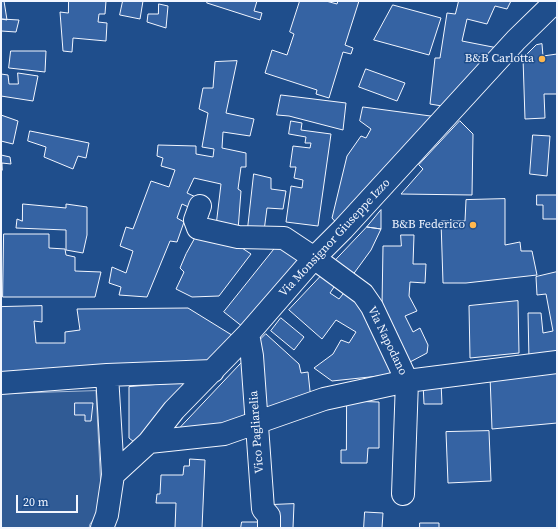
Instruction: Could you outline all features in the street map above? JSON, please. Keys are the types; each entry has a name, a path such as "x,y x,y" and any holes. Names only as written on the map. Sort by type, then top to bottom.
{"street":[{"name":"Via Monsignor Giuseppe Izzo","path":"113,475 149,442 174,410 248,334 314,258 343,229 516,40 556,1"},
{"name":"Via Napodano","path":"200,206 195,220 198,228 238,237 284,238 314,258 362,294 372,307 407,381 404,494"},
{"name":"Vico Pagliarelia","path":"248,334 252,356 263,509 269,516 269,528"},
{"name":"Via Napodano","path":"149,442 224,434 324,399 407,381 557,362"},
{"path":"1,383 107,375 213,371"},
{"path":"102,528 107,515 113,475 107,375"}],"shaded area":[{"path":"96,391 102,509 90,524 89,528 1,528 1,394"}],"building":[{"path":"1,1 4,1 7,20 1,19"},
{"path":"69,1 106,1 105,14 99,14 98,22 107,23 106,41 73,38 72,52 63,51 60,12 68,13"},
{"path":"123,1 143,1 140,19 120,15"},
{"path":"208,1 257,1 254,11 262,13 260,20 207,3"},
{"path":"300,1 326,1 337,4 338,1 359,1 345,45 353,48 351,54 343,52 329,98 316,94 317,90 265,73 272,50 287,55 294,34 290,32"},
{"path":"459,1 511,1 507,9 495,6 487,24 467,19 462,41 503,49 448,107 430,104 435,58 440,58 447,13 455,14"},
{"path":"159,4 168,6 166,28 147,22 148,14 158,14"},
{"path":"393,5 441,18 429,55 374,40"},
{"path":"1,19 19,20 16,32 1,31"},
{"path":"542,44 543,56 557,54 557,94 544,94 545,118 525,119 523,58 536,45"},
{"path":"11,51 46,51 45,72 9,68"},
{"path":"237,61 226,113 254,119 250,136 223,132 222,148 246,153 246,167 241,167 238,189 241,191 238,230 216,226 221,184 194,178 187,193 198,198 195,210 182,204 177,218 184,222 177,242 170,241 147,297 119,295 121,287 109,283 112,267 126,273 133,251 120,246 126,227 133,229 151,181 169,187 175,170 161,166 163,158 157,156 158,145 196,146 196,154 213,157 214,149 202,147 208,113 199,109 203,88 213,88 215,62"},
{"path":"366,69 405,83 397,101 359,87"},
{"path":"18,73 38,76 33,101 1,96 1,74 8,75 9,84 18,84"},
{"path":"281,95 346,103 343,130 289,116 277,115"},
{"path":"363,107 438,117 340,227 332,218 347,156 361,136 366,138 371,129 360,121"},
{"path":"1,115 18,121 13,144 1,141"},
{"path":"291,121 302,123 301,130 331,134 318,226 286,222 291,186 302,188 303,180 294,178 296,167 290,167 293,146 310,148 311,143 305,143 306,137 289,134"},
{"path":"460,121 473,134 472,195 401,194 423,169 419,165"},
{"path":"30,131 89,143 86,158 78,156 73,169 44,157 46,147 28,141"},
{"path":"533,135 550,136 547,176 530,174"},
{"path":"1,155 10,157 11,164 2,163 2,170"},
{"path":"254,174 271,178 271,189 286,191 283,209 267,208 264,231 248,228"},
{"path":"537,195 557,195 557,219 543,219 543,205 537,205"},
{"path":"505,199 505,245 520,242 521,251 532,251 537,275 466,283 443,283 441,221 465,221 466,200"},
{"path":"23,204 66,208 66,204 87,207 87,235 83,253 66,250 66,230 16,228 17,219 22,221"},
{"path":"381,210 381,229 367,227"},
{"path":"367,227 381,229 371,250 352,276 333,263"},
{"path":"198,233 242,248 251,254 219,296 192,297 176,289 184,272 180,268"},
{"path":"4,234 49,234 49,248 65,249 66,255 75,257 75,271 101,272 95,297 3,297"},
{"path":"401,235 414,235 413,264 426,264 425,283 410,282 409,296 417,311 405,316 413,332 420,328 428,345 427,353 410,362 382,305 383,246 401,246"},
{"path":"280,242 301,259 243,327 224,312"},
{"path":"557,272 557,355 529,360 528,313 541,313 543,333 553,331 546,294 537,295 536,277"},
{"path":"322,275 336,284 330,293 339,299 347,289 382,331 398,374 332,381 314,368 333,354 341,340 349,343 356,332 336,320 322,339 289,310"},
{"path":"518,301 519,353 470,358 469,306"},
{"path":"42,306 42,322 34,321 36,343 65,343 65,332 80,330 77,309 188,308 235,337 213,361 1,374 1,307"},
{"path":"281,318 304,337 294,350 271,331"},
{"path":"266,334 299,364 301,373 308,372 311,400 264,418 255,345"},
{"path":"247,357 249,410 231,428 177,431"},
{"path":"557,368 557,423 492,429 490,376"},
{"path":"190,382 134,442 129,438 129,387"},
{"path":"441,382 442,404 424,404 423,383"},
{"path":"347,401 379,402 379,448 368,448 367,463 341,463 341,450 346,450"},
{"path":"75,403 93,403 91,421 85,421 85,415 75,415"},
{"path":"489,431 491,481 448,483 446,432"},
{"path":"190,459 205,460 202,528 175,528 176,503 156,503 157,494 160,494 161,475 183,475 184,466 189,466"},
{"path":"294,504 293,528 276,528 270,505"},
{"path":"365,512 383,513 382,528 364,528"},
{"path":"242,522 265,522 265,528 241,528"},
{"path":"420,523 439,523 439,528 420,528"}],"place":[{"name":"B&B Carlotta","path":"542,59"},
{"name":"B&B Federico","path":"473,225"}]}
